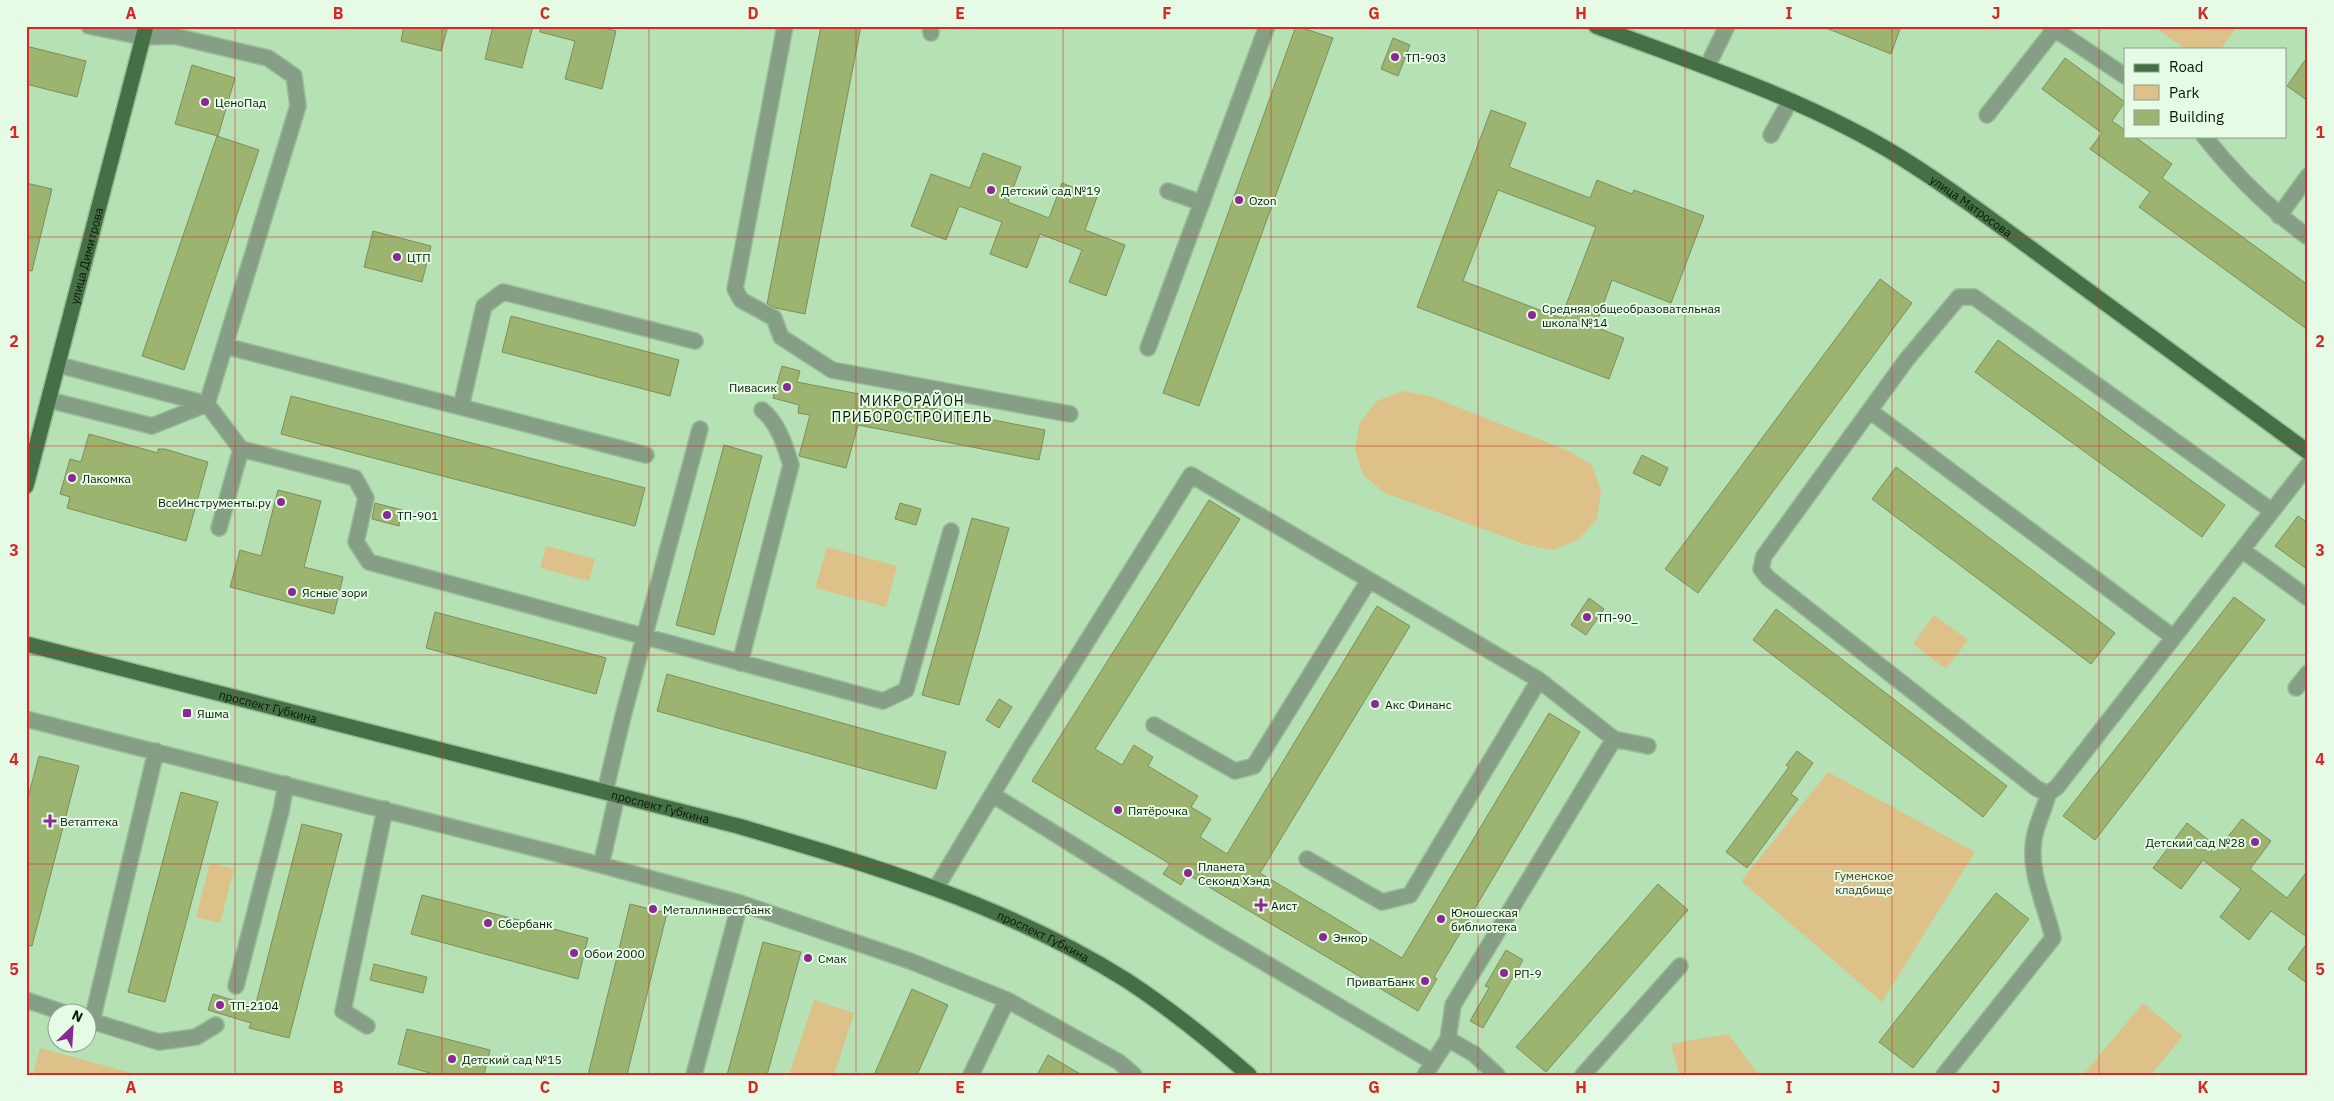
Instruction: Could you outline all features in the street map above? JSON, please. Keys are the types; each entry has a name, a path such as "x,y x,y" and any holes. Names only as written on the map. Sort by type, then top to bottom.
{"main road":[{"name":"улица Матросова","path":"1596,26 1707,67 1790,102 1838,123 1899,157 2005,230 2308,452"},
{"name":"улица Димитрова","path":"26,486 145,32"},
{"name":"проспект Губкина","path":"26,644 611,793 841,856 936,888 1052,938 1126,980 1174,1014 1248,1075"}],"street":[{"path":"88,26 174,36 268,58 294,76 298,106 207,404"},
{"path":"785,26 735,289 741,300 774,318 781,337 832,370 1070,414"},
{"path":"1148,348 1267,26"},
{"path":"1707,67 1727,26"},
{"path":"1987,115 2052,28 2124,75"},
{"path":"1771,135 1790,102"},
{"path":"2206,138 2224,161 2279,216 2308,237"},
{"path":"2279,216 2308,176"},
{"path":"1168,192 1202,203"},
{"path":"461,407 484,306 503,292 695,341"},
{"path":"2048,794 2036,788 1768,578 1761,569 1764,556 1907,359 1959,297 1974,297 2272,511"},
{"path":"225,346 646,455"},
{"path":"59,365 207,404 241,449 355,478 366,498 356,542 369,562 883,701 906,690 951,531"},
{"path":"49,400 152,426 207,404"},
{"path":"740,663 791,466 784,442 770,417 762,410"},
{"path":"1870,411 2173,638"},
{"path":"601,865 623,716 646,637 700,430"},
{"path":"218,528 241,449"},
{"path":"1944,1075 2053,938 2033,870 2034,838 2045,810 2048,794 2058,787 2308,465"},
{"path":"936,888 1191,474 1539,680 1614,739 1648,746"},
{"path":"2242,550 2308,598"},
{"path":"1154,725 1235,771 1254,766 1368,580"},
{"path":"2296,688 2308,673"},
{"path":"1307,859 1382,902 1410,895 1539,680"},
{"path":"27,720 384,809 740,903 910,961 1007,1000 1115,1068 1134,1075"},
{"path":"1425,1075 1448,1039 1453,1005 1614,739"},
{"path":"94,1004 156,751"},
{"path":"236,986 282,811 286,784"},
{"path":"993,795 1206,928 1433,1062"},
{"path":"367,1026 343,1011 384,809"},
{"path":"694,1075 740,903"},
{"path":"1582,1075 1680,966"},
{"path":"26,1000 48,1007"},
{"path":"971,1075 1007,1000"},
{"path":"98,1023 159,1042 196,1036 216,1025"},
{"path":"1448,1039 1474,1054 1497,1075"}],"green space":[{"path":"2158,26 2237,26 2222,48 2184,48 2156,28"},
{"path":"1403,391 1430,396 1571,452 1592,465 1601,491 1597,519 1578,540 1553,550 1527,545 1385,493 1363,475 1355,449 1360,422 1377,401"},
{"path":"546,546 595,559 589,581 540,568"},
{"path":"827,547 897,566 886,607 815,588"},
{"path":"1934,615 1968,640 1946,669 1913,644"},
{"name":"Гуменское кладбище","path":"1828,772 1975,852 1882,1002 1741,881"},
{"path":"210,863 234,869 220,923 196,917"},
{"path":"814,1000 854,1013 834,1075 789,1075"},
{"path":"2143,1003 2183,1036 2151,1075 2083,1075"},
{"path":"1728,1034 1759,1075 1679,1075 1671,1044"},
{"path":"40,1048 48,1050 48,1054 62,1054 139,1075 33,1075"}],"building":[{"path":"404,26 448,26 441,51 401,41"},
{"path":"493,26 533,26 522,68 485,59"},
{"path":"540,26 597,26 616,31 602,89 565,79 575,41 540,32"},
{"path":"821,26 861,26 805,314 776,308 767,304"},
{"path":"1296,26 1333,38 1199,406 1163,393"},
{"path":"1821,26 1901,26 1891,54"},
{"name":"ТП-903","path":"1393,38 1410,45 1398,76 1381,69"},
{"path":"26,46 86,61 77,97 26,84"},
{"path":"2308,56 2308,101 2287,86"},
{"path":"2065,58 2124,101 2112,121 2124,129 2124,138 2137,138 2172,164 2162,178 2308,285 2308,330 2139,207 2150,192 2090,149 2102,133 2042,89"},
{"path":"192,65 235,78 218,136 175,124"},
{"path":"1491,110 1526,123 1509,167 1590,198 1597,180 1632,194 1634,190 1704,216 1671,303 1612,280 1595,327 1624,338 1609,379 1417,307","holes":["1498,190 1596,227 1561,318 1463,281"]},
{"path":"217,136 259,150 184,370 142,356"},
{"path":"983,153 1021,167 1008,202 1049,218 1062,183 1097,197 1085,230 1125,245 1106,296 1069,282 1082,250 1040,234 1027,268 990,254 1002,222 959,206 946,240 911,226 931,174 970,188"},
{"path":"26,183 52,189 32,271 26,270"},
{"name":"ЦТП","path":"373,231 431,246 422,282 364,267"},
{"path":"1880,279 1912,303 1698,593 1665,569"},
{"path":"511,316 679,360 670,396 502,352"},
{"path":"1998,340 2225,505 2202,537 1975,372"},
{"path":"782,366 800,371 797,382 1045,430 1039,460 858,425 846,468 799,456 810,415 798,413 799,405 773,398"},
{"path":"291,396 645,488 635,526 281,434"},
{"path":"89,434 158,453 158,449 165,449 208,462 186,541 67,508 70,497 60,494 70,459 81,462"},
{"path":"724,445 762,456 714,635 676,625"},
{"path":"1642,455 1668,468 1660,486 1633,473"},
{"path":"1896,467 2115,633 2091,664 1872,499"},
{"path":"278,490 321,501 304,567 343,577 334,614 230,587 240,550 261,556"},
{"path":"1209,500 1240,519 1095,749 1122,765 1134,745 1153,757 1148,766 1198,796 1191,807 1211,819 1200,837 1227,854 1377,606 1410,626 1260,873 1402,958 1549,713 1580,732 1434,977 1437,979 1418,1011 1187,874 1181,885 1163,874 1170,864 1032,781"},
{"name":"ТП-901","path":"375,503 402,510 399,526 372,519"},
{"path":"900,503 921,509 916,525 895,519"},
{"path":"2298,516 2308,523 2308,570 2275,546"},
{"path":"972,518 1009,528 959,705 922,695"},
{"path":"2234,597 2265,620 2095,840 2063,816"},
{"name":"ТП-90_","path":"1589,598 1604,609 1586,635 1571,625"},
{"path":"1776,609 2007,786 1983,817 1753,640"},
{"path":"435,612 606,658 596,694 426,648"},
{"path":"667,674 946,752 936,789 657,711"},
{"path":"999,699 1012,707 999,728 986,720"},
{"path":"1797,751 1813,763 1791,794 1798,799 1747,868 1726,852 1789,767 1786,765"},
{"path":"39,756 79,766 32,946 26,945 26,805"},
{"path":"181,792 218,802 165,1002 128,992"},
{"path":"2242,819 2271,841 2250,869 2287,898 2308,870 2308,938 2271,911 2249,940 2220,917 2241,889 2203,860 2181,889 2153,868 2187,823 2219,848"},
{"path":"302,824 342,834 289,1038 249,1028 251,1023 208,1010 213,994 255,1007"},
{"path":"1658,884 1688,910 1546,1072 1516,1047"},
{"path":"1996,893 2029,919 1913,1068 1879,1042"},
{"path":"422,895 588,938 578,979 411,934"},
{"path":"630,904 667,913 627,1075 588,1075"},
{"path":"763,942 801,952 767,1075 727,1075"},
{"path":"2308,942 2308,984 2288,969"},
{"path":"1506,950 1523,960 1483,1028 1470,1021 1489,988 1485,986"},
{"path":"374,964 427,977 423,993 370,980"},
{"path":"912,989 948,1005 917,1075 874,1075"},
{"path":"407,1029 490,1050 484,1075 437,1075 398,1064"},
{"path":"1048,1055 1082,1075 1037,1075"}],"place":[{"name":"ТП-903","path":"1395,57"},
{"name":"ЦеноПад","path":"205,102"},
{"name":"Детский сад №19","path":"991,190"},
{"name":"Ozon","path":"1239,200"},
{"name":"ЦТП","path":"397,257"},
{"name":"Средняя общеобразовательная школа №14","path":"1532,315"},
{"name":"Пивасик","path":"787,387"},
{"name":"Лакомка","path":"72,478"},
{"name":"ВсеИнструменты.ру","path":"281,502"},
{"name":"ТП-901","path":"387,515"},
{"name":"Ясные зори","path":"292,592"},
{"name":"ТП-90_","path":"1587,617"},
{"name":"Акс Финанс","path":"1375,704"},
{"name":"Яшма","path":"187,713"},
{"name":"Пятёрочка","path":"1118,810"},
{"name":"Ветаптека","path":"50,821"},
{"name":"Детский сад №28","path":"2255,842"},
{"name":"Планета Секонд Хэнд","path":"1188,873"},
{"name":"Аист","path":"1261,905"},
{"name":"Металлинвестбанк","path":"653,909"},
{"name":"Юношеская библиотека","path":"1441,919"},
{"name":"Сбербанк","path":"488,923"},
{"name":"Энкор","path":"1323,937"},
{"name":"Обои 2000","path":"574,953"},
{"name":"Смак","path":"808,958"},
{"name":"РП-9","path":"1504,973"},
{"name":"ПриватБанк","path":"1425,981"},
{"name":"ТП-2104","path":"220,1005"},
{"name":"Детский сад №15","path":"452,1059"}],"district":[{"name":"МИКРОРАЙОН ПРИБОРОСТРОИТЕЛЬ","path":"912,410"}]}
